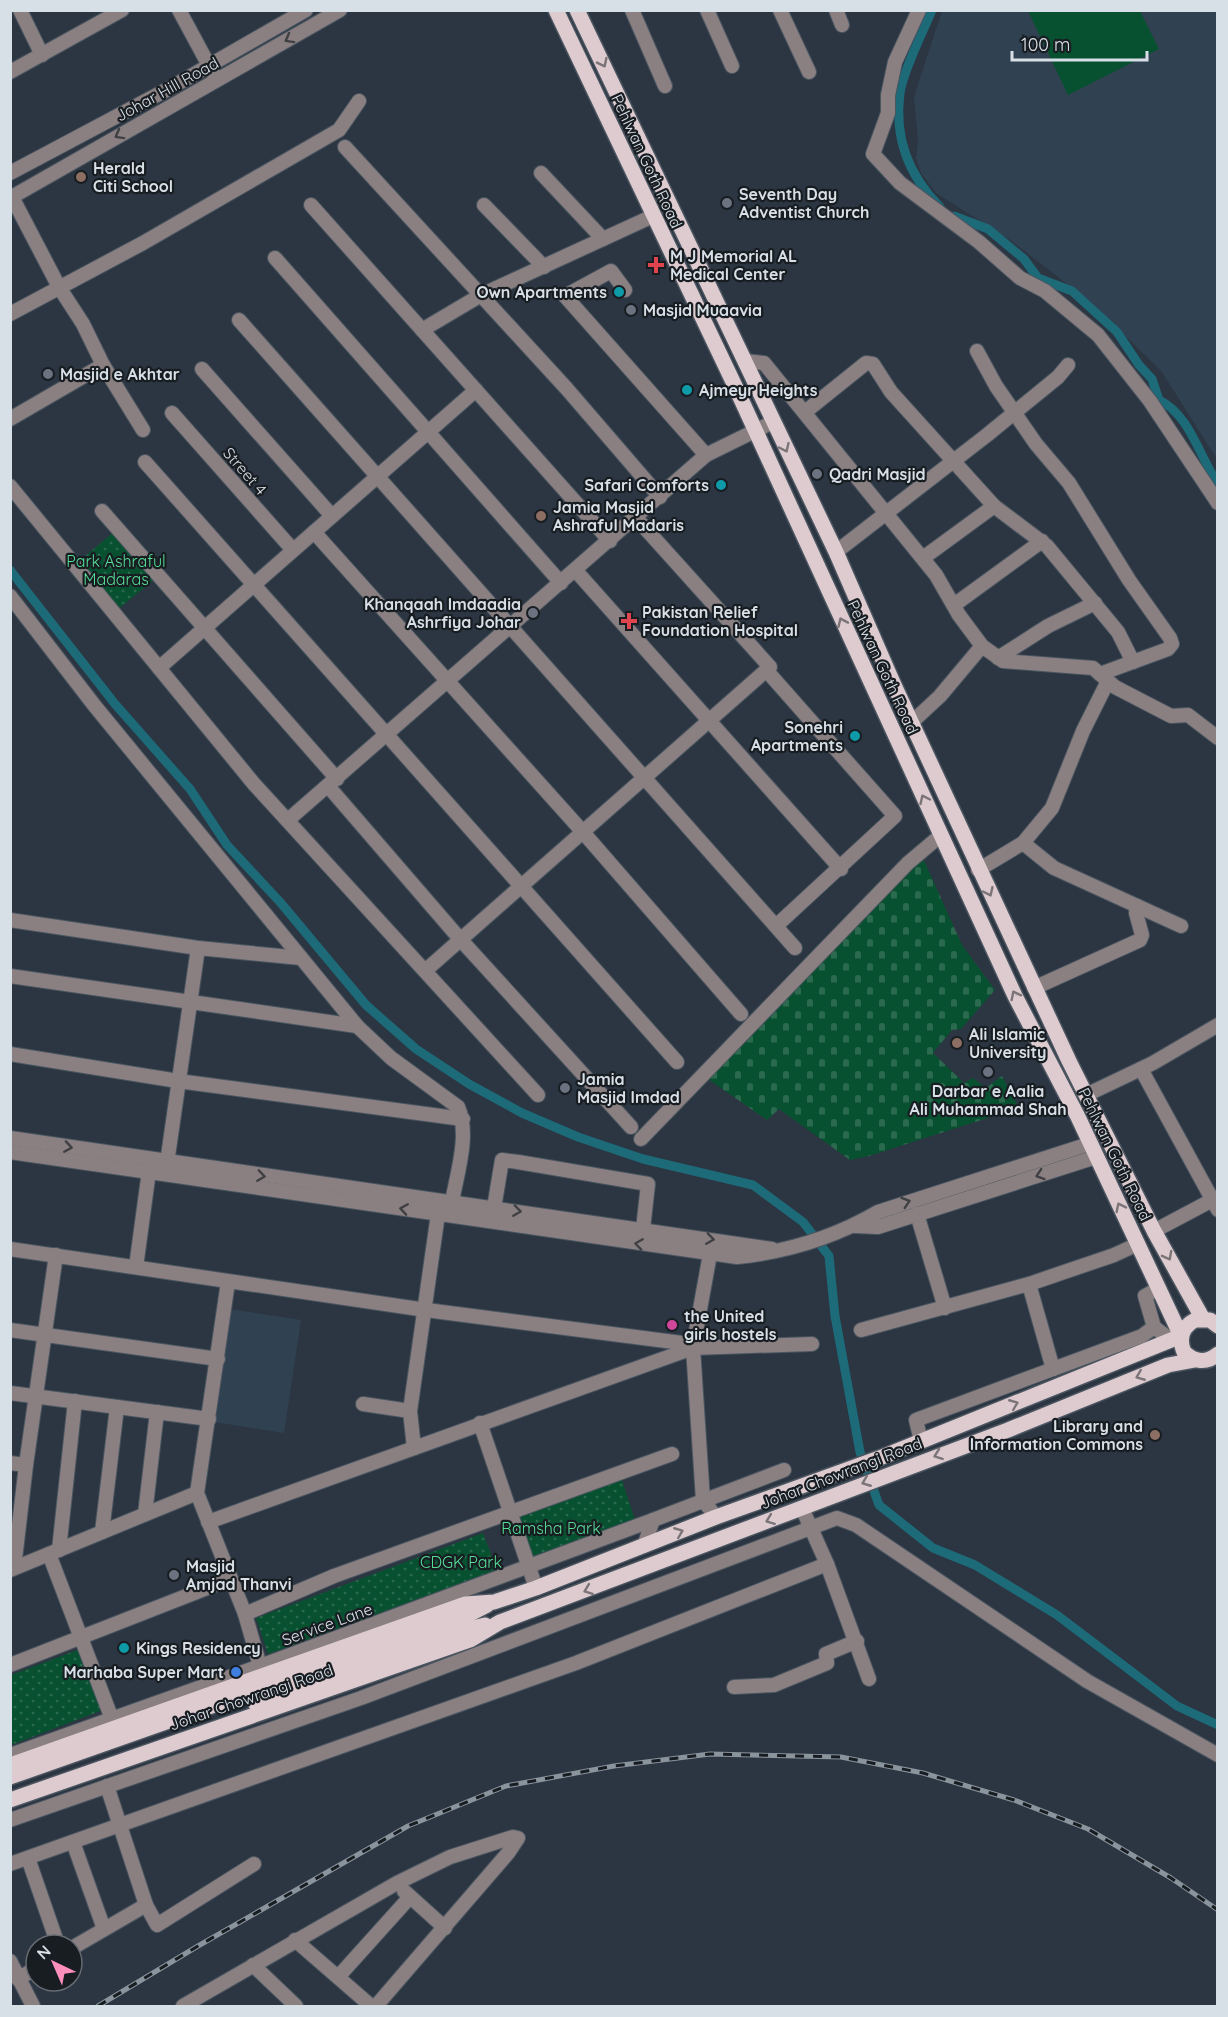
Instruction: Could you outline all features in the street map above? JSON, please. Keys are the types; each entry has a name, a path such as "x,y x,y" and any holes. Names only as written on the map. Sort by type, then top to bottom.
{"main road":[{"name":"Pehlwan Goth Road","path":"556,10 756,431 1015,996 1048,1056 1160,1288 1176,1338 1184,1352 1209,1361"},
{"name":"Pehlwan Goth Road","path":"577,10 836,552 978,870 1063,1049 1154,1231 1203,1318"},
{"path":"656,222 677,222"},
{"path":"706,325 723,316"},
{"path":"1048,1056 1063,1049"},
{"path":"1203,1318 1218,1326"},
{"name":"Johar Chowrangi Road","path":"10,1777 464,1617 494,1602 536,1588 716,1517 882,1457 1176,1338 1189,1323 1203,1318"},
{"name":"Johar Chowrangi Road","path":"10,1790 464,1630 500,1622 802,1508 888,1473 1008,1430 1168,1365 1209,1361"},
{"name":"Johar Chowrangi Road","path":"10,1765 462,1598 494,1602"},
{"name":"Johar Chowrangi Road","path":"10,1800 470,1640 500,1622"}],"street":[{"path":"21,10 42,55"},
{"path":"10,72 42,55 98,16 122,10"},
{"path":"179,10 216,80"},
{"path":"10,173 209,66 306,10"},
{"name":"Johar Hill Road","path":"11,198 340,10"},
{"path":"632,10 665,86"},
{"path":"706,10 732,66"},
{"path":"780,10 809,72"},
{"path":"836,10 842,25"},
{"path":"919,10 895,63 888,95 888,113 873,154 900,183 979,242 1020,278 1045,291 1098,335 1150,401 1218,503"},
{"path":"10,314 143,243 339,130 359,101"},
{"path":"345,147 481,295 660,497"},
{"path":"541,173 603,239"},
{"path":"11,198 58,287 83,324 103,365 143,430"},
{"path":"311,206 610,541"},
{"path":"484,206 544,267"},
{"path":"422,330 481,295 603,239 656,222"},
{"path":"274,258 561,583"},
{"path":"625,290 611,271 565,296 706,455"},
{"path":"239,320 795,948"},
{"path":"977,351 1013,412 1069,483 1172,644 1168,649 1133,662 1104,677 1052,808 1023,843 978,870"},
{"path":"745,361 764,363 806,412 923,558 982,646 1003,661 1093,668 1104,677 1171,716 1188,715 1218,738"},
{"path":"806,412 866,363 871,363 891,392 994,506 1042,542 1118,632 1133,662"},
{"path":"10,419 103,365"},
{"path":"836,552 1058,377 1068,365"},
{"path":"202,369 332,516"},
{"path":"159,668 476,390"},
{"name":"Street 4","path":"172,413 293,550"},
{"path":"288,820 576,571 706,455 773,422"},
{"path":"145,462 677,1062"},
{"path":"10,486 254,784 538,1095"},
{"path":"923,558 994,506"},
{"path":"102,511 206,626 460,939 631,1127"},
{"path":"426,970 770,667 636,518"},
{"path":"314,532 582,831 741,1014"},
{"path":"954,605 1042,542"},
{"path":"576,571 841,869"},
{"path":"10,596 94,705 357,1026 391,1058 458,1107 463,1119 461,1150 452,1202"},
{"path":"998,658 1048,626 1095,603"},
{"path":"911,723 940,696 982,646"},
{"path":"766,670 895,816 841,869 776,926"},
{"path":"641,1139 908,863 940,836"},
{"path":"1023,843 1047,864 1181,926"},
{"path":"1034,988 1140,940 1142,935 1136,914 1137,906"},
{"path":"10,920 198,948 301,958"},
{"path":"167,1163 198,948"},
{"path":"10,976 357,1026"},
{"path":"1086,1095 1141,1068 1218,1025"},
{"path":"10,1053 178,1081 463,1119"},
{"path":"1141,1068 1216,1202 1154,1231"},
{"path":"10,1138 167,1163 224,1176 438,1214 737,1257 784,1250 853,1226 878,1212 1093,1151"},
{"path":"853,1226 878,1227 1093,1151"},
{"path":"10,1152 149,1171 224,1176 452,1202 784,1250"},
{"path":"494,1208 502,1160 518,1162 648,1184 643,1229"},
{"path":"136,1267 149,1171"},
{"path":"414,1448 410,1411 438,1214"},
{"path":"917,1214 945,1308"},
{"path":"861,1330 1029,1284 1114,1255 1138,1244"},
{"path":"10,1249 426,1310 682,1343 693,1348"},
{"path":"710,1254 693,1348 704,1500 716,1517"},
{"path":"56,1256 15,1530 12,1569 197,1493"},
{"path":"228,1282 197,1493 245,1614 260,1666"},
{"path":"1029,1284 1053,1370"},
{"path":"1160,1288 1145,1296 1154,1327 1176,1338"},
{"path":"921,1441 916,1420 1142,1336 1154,1327"},
{"path":"10,1330 218,1359"},
{"path":"208,1522 693,1348 812,1344"},
{"path":"10,1393 209,1419"},
{"path":"75,1401 54,1552 81,1637 112,1719"},
{"path":"363,1404 410,1411"},
{"path":"102,1532 117,1407"},
{"path":"145,1514 157,1412"},
{"path":"480,1423 536,1588"},
{"path":"245,1614 334,1576 672,1454"},
{"path":"10,1463 26,1466"},
{"name":"Service Lane","path":"10,1755 260,1666 462,1598 528,1568 784,1470"},
{"path":"802,1508 827,1564 869,1679"},
{"path":"10,1820 360,1698 837,1518 856,1525 1087,1682 1218,1755"},
{"path":"644,1546 653,1520"},
{"path":"10,1864 576,1663 827,1564"},
{"path":"10,1665 230,1579"},
{"path":"734,1687 777,1684 827,1663 826,1654 857,1641"},
{"path":"107,1786 146,1905 159,1925 254,1864"},
{"path":"183,2007 295,1940 397,1883 450,1857 513,1837 518,1838 445,1928 376,2007"},
{"path":"73,1842 104,1929"},
{"path":"28,1858 54,1933"},
{"path":"397,1883 445,1928"},
{"path":"338,1977 410,1897"},
{"path":"84,1941 146,1905"},
{"path":"295,1940 371,2007"},
{"path":"10,1960 33,2007"},
{"path":"253,1965 296,2007"},
{"path":"18,1979 24,1975"}],"shaded area":[{"path":"942,11 1217,11 1217,459 1162,372 1093,304 1010,240 936,193 921,173 916,158 918,141 914,97"},
{"path":"230,1309 301,1320 284,1433 214,1422"}],"green space":[{"path":"1028,11 1140,11 1159,49 1068,95"},
{"name":"Park Ashraful Madaras","path":"116,530 156,578 116,611 77,563"},
{"path":"922,856 962,945 995,990 961,1029 952,1030 933,1053 964,1083 973,1078 986,1088 1002,1076 1019,1108 850,1160 779,1109 767,1120 705,1077"},
{"name":"Ramsha Park","path":"622,1480 635,1520 533,1561 519,1515"},
{"name":"CDGK Park","path":"483,1533 497,1570 268,1654 256,1618"},
{"path":"80,1649 103,1710 11,1745 11,1675"}],"waterway":[{"path":"932,10 902,84 899,125 912,169 919,182 940,207"},
{"path":"954,216 988,229 1024,259 1038,278 1072,291 1117,332 1139,365 1152,379 1159,400 1170,407 1186,426 1218,484"},
{"path":"10,570 115,704 190,789 227,845 280,902 366,1005 416,1049 469,1084 522,1113 578,1137 643,1159 753,1185 803,1222 829,1256 835,1316 860,1452 879,1505 933,1548 975,1565 1057,1615 1177,1706 1218,1725"}],"railway":[{"path":"98,2006 408,1826 506,1786 614,1766 710,1754 841,1757 923,1773 1014,1800 1088,1829 1171,1878 1218,1910"}],"place":[{"name":"Herald Citi School","path":"81,177"},
{"name":"Seventh Day Adventist Church","path":"727,203"},
{"name":"M J Memorial AL Medical Center","path":"656,265"},
{"name":"Own Apartments","path":"619,292"},
{"name":"Masjid Muaavia","path":"631,310"},
{"name":"Masjid e Akhtar","path":"48,374"},
{"name":"Ajmeyr Heights","path":"687,390"},
{"name":"Qadri Masjid","path":"817,474"},
{"name":"Safari Comforts","path":"721,485"},
{"name":"Jamia Masjid Ashraful Madaris","path":"541,516"},
{"name":"Khanqaah Imdaadia Ashrfiya Johar","path":"533,613"},
{"name":"Pakistan Relief Foundation Hospital","path":"629,621"},
{"name":"Sonehri Apartments","path":"855,736"},
{"name":"Ali Islamic University","path":"957,1043"},
{"name":"Darbar e Aalia Ali Muhammad Shah","path":"988,1072"},
{"name":"Jamia Masjid Imdad","path":"565,1088"},
{"name":"the United girls hostels","path":"672,1325"},
{"name":"Library and Information Commons","path":"1155,1435"},
{"name":"Masjid Amjad Thanvi","path":"174,1575"},
{"name":"Kings Residency","path":"124,1648"},
{"name":"Marhaba Super Mart","path":"236,1672"}]}
